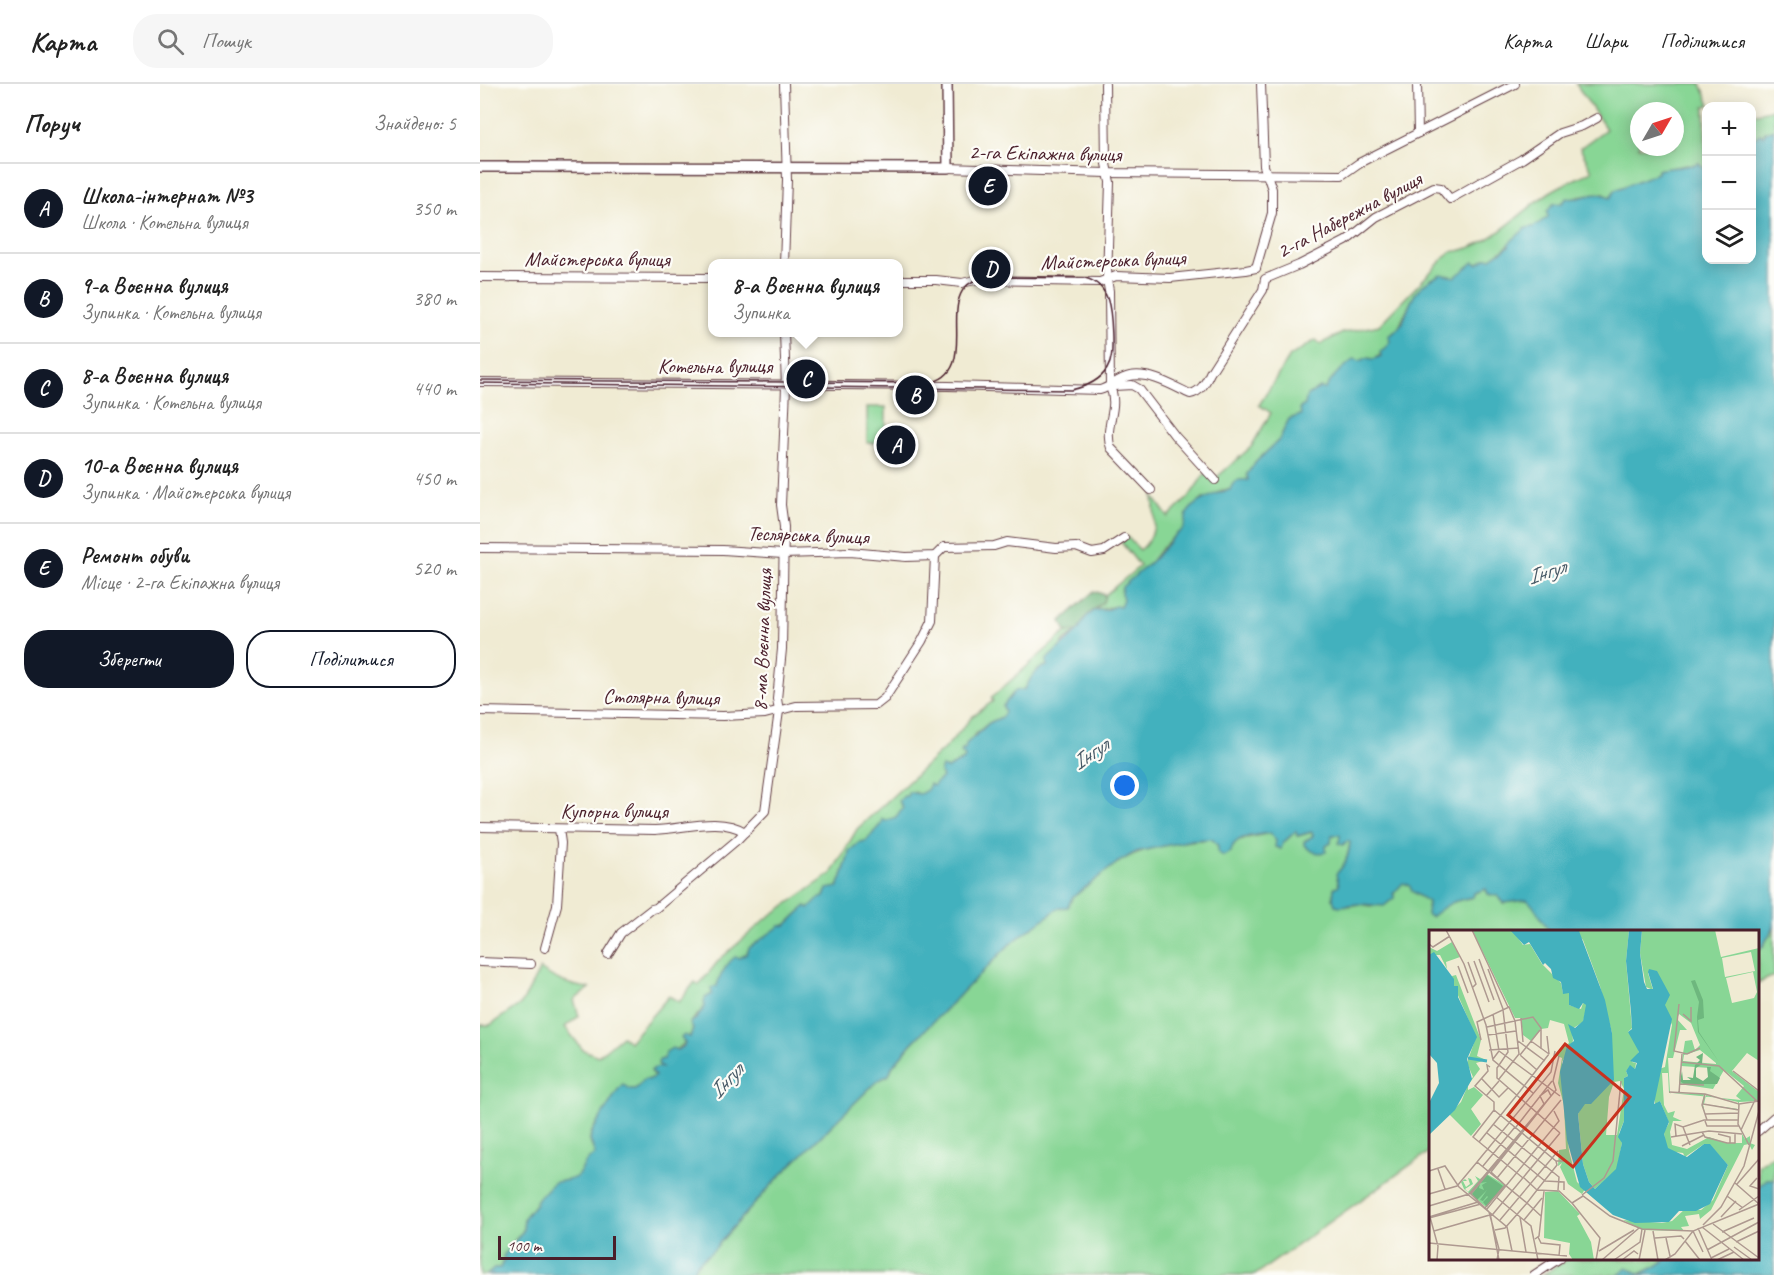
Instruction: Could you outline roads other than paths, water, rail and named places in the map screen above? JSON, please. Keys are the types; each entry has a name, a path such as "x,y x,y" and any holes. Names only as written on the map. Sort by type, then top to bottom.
{"street":[{"path":"784,84 786,169 784,259"},
{"path":"947,84 948,168"},
{"path":"1105,84 1106,164 1110,182 1107,279 1110,387 1114,396 1108,440 1111,448 1151,490"},
{"path":"1261,84 1264,166 1272,189 1272,213 1256,268 1264,279"},
{"path":"1417,84 1418,133"},
{"name":"2-га Екіпажна вулиця","path":"480,167 948,168 1107,173 1342,175 1359,163 1515,84"},
{"name":"2-га Набережна вулиця","path":"1195,393 1206,383 1263,290 1264,279 1299,266 1346,241 1376,217 1434,187 1441,188 1450,199 1522,159 1560,133 1597,118"},
{"name":"Майстерська вулиця","path":"903,280 962,283 975,280 1100,282 1116,276 1170,278 1256,268"},
{"name":"Майстерська вулиця","path":"480,277 708,278"},
{"name":"8-ма Воєнна вулиця","path":"745,832 765,811 779,711 777,699 782,649 784,526 782,505 786,385 784,337"},
{"name":"Котельна вулиця","path":"480,382 1100,390 1133,375 1155,379 1190,394 1195,393"},
{"path":"1110,387 1132,385 1138,389 1175,436 1215,480"},
{"name":"Теслярська вулиця","path":"480,548 723,550 783,554 849,552 906,557 935,556 944,547 994,546 1006,542 1056,548 1076,547 1092,553 1104,551 1124,538"},
{"name":"Столярна вулиця","path":"480,711 723,716 765,714 796,706 876,705 885,698 922,641 932,621 935,556"},
{"name":"Купорна вулиця","path":"480,827 655,830 678,829 701,824 735,827 745,832"},
{"path":"545,948 558,896 561,843 559,829"},
{"path":"608,954 621,933 656,908 745,832"},
{"path":"480,962 531,964"},
{"path":"1759,1130 1774,1117"},
{"path":"1534,1275 1557,1260"}],"water":[{"name":"Інгул","path":"1774,129 1774,927 1763,946 1759,949 1759,930 1548,930 1527,900 1504,903 1498,896 1488,894 1486,889 1474,893 1473,897 1450,904 1431,917 1427,915 1428,902 1412,891 1409,885 1403,883 1393,894 1395,897 1384,906 1335,905 1334,888 1339,885 1336,874 1346,859 1350,842 1339,844 1340,835 1332,835 1331,843 1326,846 1326,852 1322,853 1314,852 1304,845 1304,842 1313,836 1312,832 1297,836 1296,831 1283,843 1281,849 1275,847 1276,841 1270,833 1240,839 1231,852 1223,856 1218,853 1218,846 1212,839 1192,840 1136,852 1117,863 1072,898 1068,907 1059,908 1010,944 911,1044 892,1067 889,1075 877,1081 777,1179 716,1247 696,1265 691,1275 487,1275 495,1268 500,1268 503,1256 523,1231 524,1218 536,1201 554,1182 565,1181 577,1176 588,1159 595,1154 590,1140 593,1130 619,1088 623,1084 629,1089 635,1089 645,1079 648,1080 655,1076 651,1070 662,1067 658,1064 659,1060 664,1059 666,1052 672,1048 677,1050 683,1047 685,1043 681,1038 684,1035 690,1037 693,1029 690,1023 697,1018 705,1006 705,998 712,994 711,988 717,986 724,970 732,960 747,954 749,948 780,926 786,925 806,906 809,908 818,899 824,897 827,889 838,887 849,851 860,842 866,841 882,823 882,819 886,821 896,817 903,807 899,801 904,796 908,796 908,792 920,794 927,790 930,784 933,786 942,777 940,772 942,767 947,769 964,760 965,756 961,753 965,750 966,744 989,723 1002,717 1005,712 1003,706 1015,691 1025,689 1036,672 1047,666 1047,659 1078,631 1086,617 1095,610 1120,607 1123,599 1122,587 1182,530 1187,514 1194,506 1206,498 1230,490 1237,481 1248,480 1247,474 1279,440 1289,419 1301,415 1300,408 1305,405 1307,395 1320,388 1325,389 1336,374 1354,359 1360,361 1381,356 1380,351 1390,341 1388,336 1400,327 1414,296 1423,285 1441,274 1455,277 1474,262 1477,264 1491,258 1509,246 1509,243 1526,228 1533,227 1548,217 1547,212 1553,204 1562,203 1567,198 1597,194 1604,194 1610,198 1615,190 1657,173 1657,170 1699,163 1702,166 1702,264 1756,264 1756,137 1760,134 1764,136 1765,132"},
{"path":"1767,1179 1774,1179 1774,1275 1619,1275 1627,1268 1641,1274 1666,1260 1759,1260 1759,1186"}],"tram line":[{"path":"480,380 928,383 945,375 954,362 957,345 957,309 961,293 972,282 992,277 1085,278 1094,282 1105,294 1111,319 1112,353 1107,369 1091,383 1071,390 480,383"}],"place":[{"name":"Ремонт обуви","path":"988,186"},
{"name":"10-а Воєнна вулиця","path":"991,269"},
{"name":"8-а Воєнна вулиця","path":"806,379"},
{"name":"9-а Воєнна вулиця","path":"915,395"},
{"name":"Школа-інтернат №3","path":"896,445"}]}
